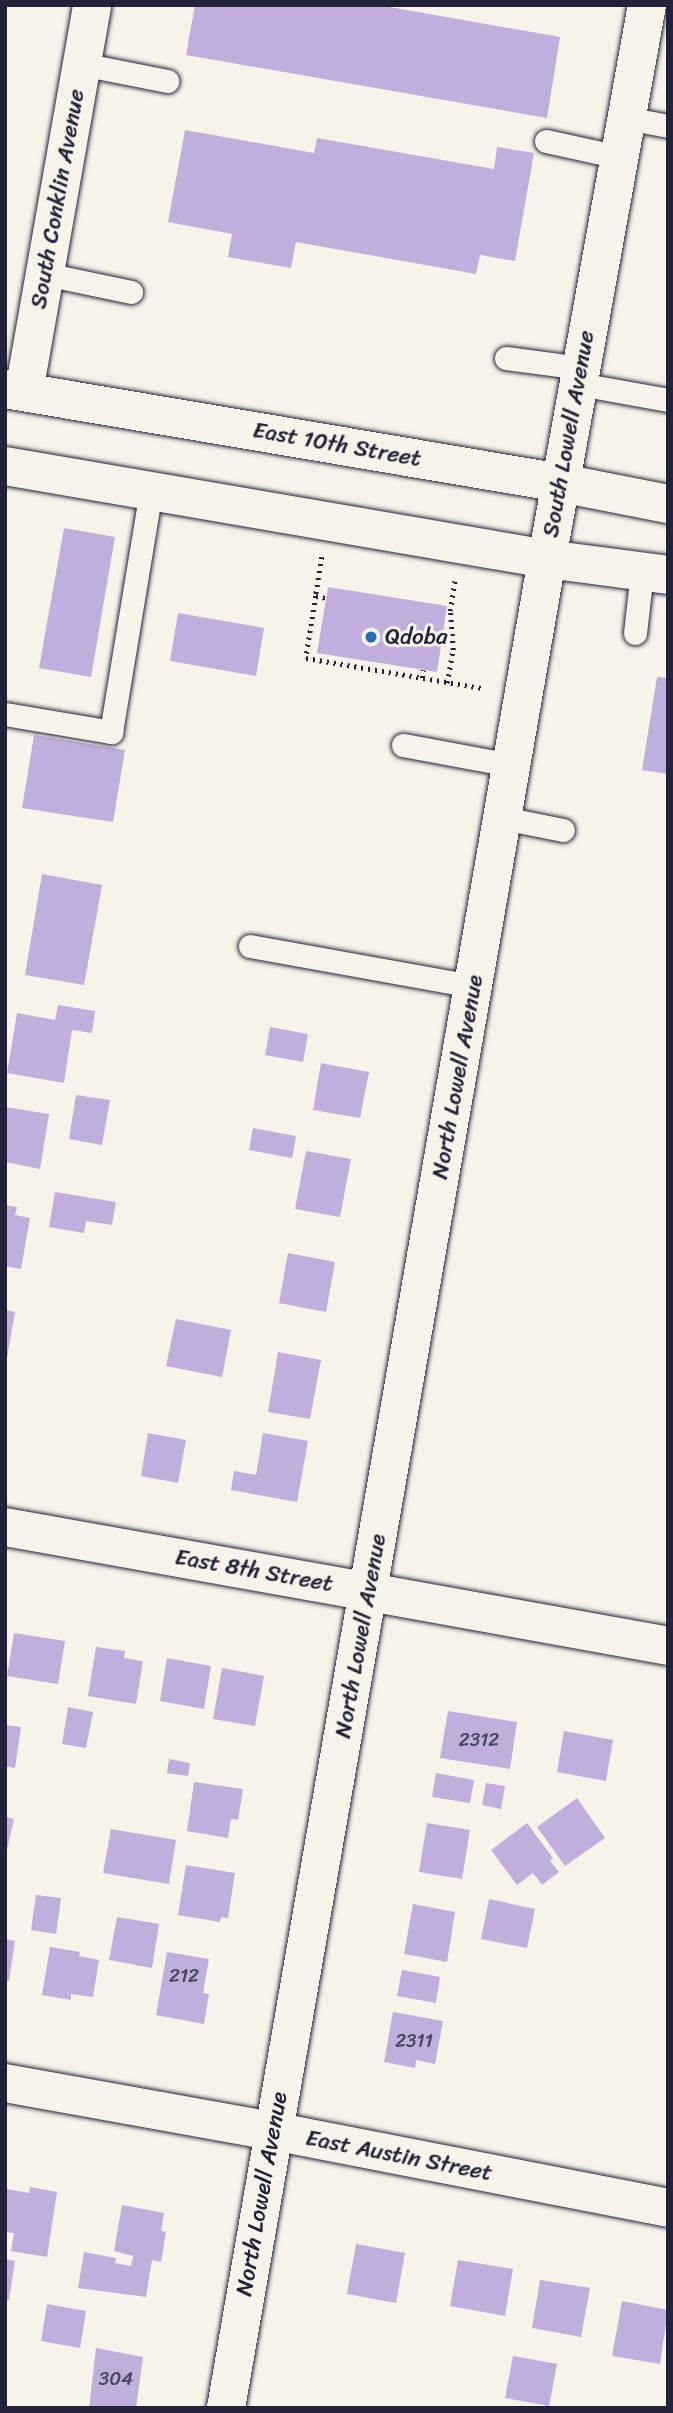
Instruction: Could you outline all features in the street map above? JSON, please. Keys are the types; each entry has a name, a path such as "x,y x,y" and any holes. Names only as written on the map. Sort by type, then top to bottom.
{"street":[{"name":"South Conklin Avenue","path":"15,391 45,274 92,5"},
{"name":"South Lowell Avenue","path":"495,863 647,5"},
{"name":"East 10th Street","path":"15,391 561,483 668,504"},
{"path":"7,473 151,491 547,559 655,574"},
{"name":"North Lowell Avenue","path":"226,2408 495,863"},
{"name":"East 8th Street","path":"5,1527 668,1646"},
{"name":"East Austin Street","path":"5,2083 273,2131 668,2208"}],"lane":[{"path":"81,64 167,81"},
{"path":"626,118 668,126"},
{"path":"546,141 620,157"},
{"path":"45,274 131,292"},
{"path":"506,358 668,400"},
{"path":"5,714 111,733 151,491"},
{"path":"635,633 655,574"},
{"path":"403,746 511,765"},
{"path":"502,818 563,830"},
{"path":"250,946 473,986"}],"path":[{"path":"322,556 306,659 482,688"},
{"path":"447,683 453,650 450,611 455,578"},
{"path":"316,596 326,598"},
{"path":"422,678 423,670"}],"building":[{"path":"195,5 378,5 560,37 547,118 186,55"},
{"path":"185,130 314,153 317,138 494,169 497,147 534,153 515,261 480,255 476,274 296,242 291,268 228,257 232,234 168,222"},
{"path":"64,528 115,537 91,677 39,668"},
{"path":"328,587 447,606 437,672 317,653"},
{"path":"178,613 264,628 256,676 170,661"},
{"path":"657,677 668,678 668,774 642,770"},
{"path":"34,735 125,750 113,822 22,808"},
{"path":"42,874 102,885 84,985 25,975"},
{"path":"58,1005 95,1011 92,1033 72,1030 64,1083 7,1073 17,1013 55,1020"},
{"path":"270,1027 308,1034 303,1062 265,1055"},
{"path":"321,1063 369,1072 360,1118 313,1110"},
{"path":"76,1095 110,1100 102,1145 69,1139"},
{"path":"5,1107 49,1114 40,1169 5,1162"},
{"path":"253,1128 296,1136 292,1158 249,1150"},
{"path":"306,1151 351,1159 340,1217 295,1209"},
{"path":"55,1192 116,1202 112,1225 86,1221 84,1233 49,1227"},
{"path":"5,1205 17,1207 15,1215 30,1218 21,1269 5,1266"},
{"path":"288,1253 335,1262 326,1312 279,1303"},
{"path":"5,1310 15,1312 7,1358 5,1358"},
{"path":"176,1319 231,1330 222,1377 166,1366"},
{"path":"278,1352 321,1360 310,1419 268,1412"},
{"path":"148,1433 186,1440 178,1483 141,1476"},
{"path":"263,1433 308,1441 297,1502 231,1490 234,1471 256,1475"},
{"path":"14,1633 65,1641 58,1684 7,1676"},
{"path":"96,1647 125,1651 124,1658 143,1661 136,1704 88,1696"},
{"path":"167,1658 211,1666 204,1709 160,1701"},
{"path":"222,1668 264,1676 255,1726 213,1719"},
{"path":"68,1707 93,1712 86,1748 62,1744"},
{"path":"448,1711 517,1722 510,1769 440,1758"},
{"path":"5,1725 21,1727 15,1768 5,1766"},
{"path":"564,1731 613,1740 606,1781 557,1772"},
{"path":"169,1759 190,1763 188,1776 167,1773"},
{"path":"436,1773 474,1780 470,1803 432,1797"},
{"path":"194,1782 243,1789 238,1820 231,1819 228,1838 187,1831"},
{"path":"486,1783 505,1786 501,1809 482,1805"},
{"path":"577,1798 605,1838 565,1866 537,1827"},
{"path":"5,1817 14,1819 6,1854 5,1854"},
{"path":"427,1823 470,1830 462,1879 419,1872"},
{"path":"527,1823 553,1858 550,1861 559,1872 542,1885 533,1873 517,1885 491,1850"},
{"path":"111,1829 176,1840 169,1884 103,1873"},
{"path":"186,1865 235,1873 228,1918 221,1917 220,1922 178,1915"},
{"path":"36,1895 61,1898 56,1934 31,1930"},
{"path":"489,1899 535,1909 527,1948 481,1939"},
{"path":"413,1904 455,1912 447,1962 404,1954"},
{"path":"117,1917 159,1924 152,1968 109,1960"},
{"path":"5,1939 15,1941 9,1981 5,1981"},
{"path":"50,1947 80,1952 79,1956 99,1960 93,1997 71,1994 71,2000 42,1995"},
{"path":"167,1952 209,1959 203,1993 209,1994 204,2024 156,2015"},
{"path":"402,1970 440,1977 436,2003 397,1996"},
{"path":"393,2012 443,2021 435,2064 416,2060 415,2068 384,2062"},
{"path":"30,2187 57,2192 47,2257 11,2251 14,2233 5,2232 7,2189 29,2193"},
{"path":"122,2205 164,2213 161,2231 166,2232 161,2262 152,2260 146,2297 78,2288 84,2252 116,2258 115,2263 131,2266 133,2256 114,2251"},
{"path":"356,2244 405,2253 396,2303 347,2294"},
{"path":"5,2259 15,2261 9,2300 5,2299"},
{"path":"458,2260 513,2269 505,2316 450,2306"},
{"path":"540,2280 590,2288 581,2337 532,2328"},
{"path":"622,2301 668,2310 660,2364 612,2356"},
{"path":"47,2304 86,2311 80,2348 41,2341"},
{"path":"96,2348 143,2357 136,2408 89,2408"},
{"path":"513,2356 557,2364 549,2406 505,2398"}],"place":[{"name":"Qdoba","path":"371,637"}]}
